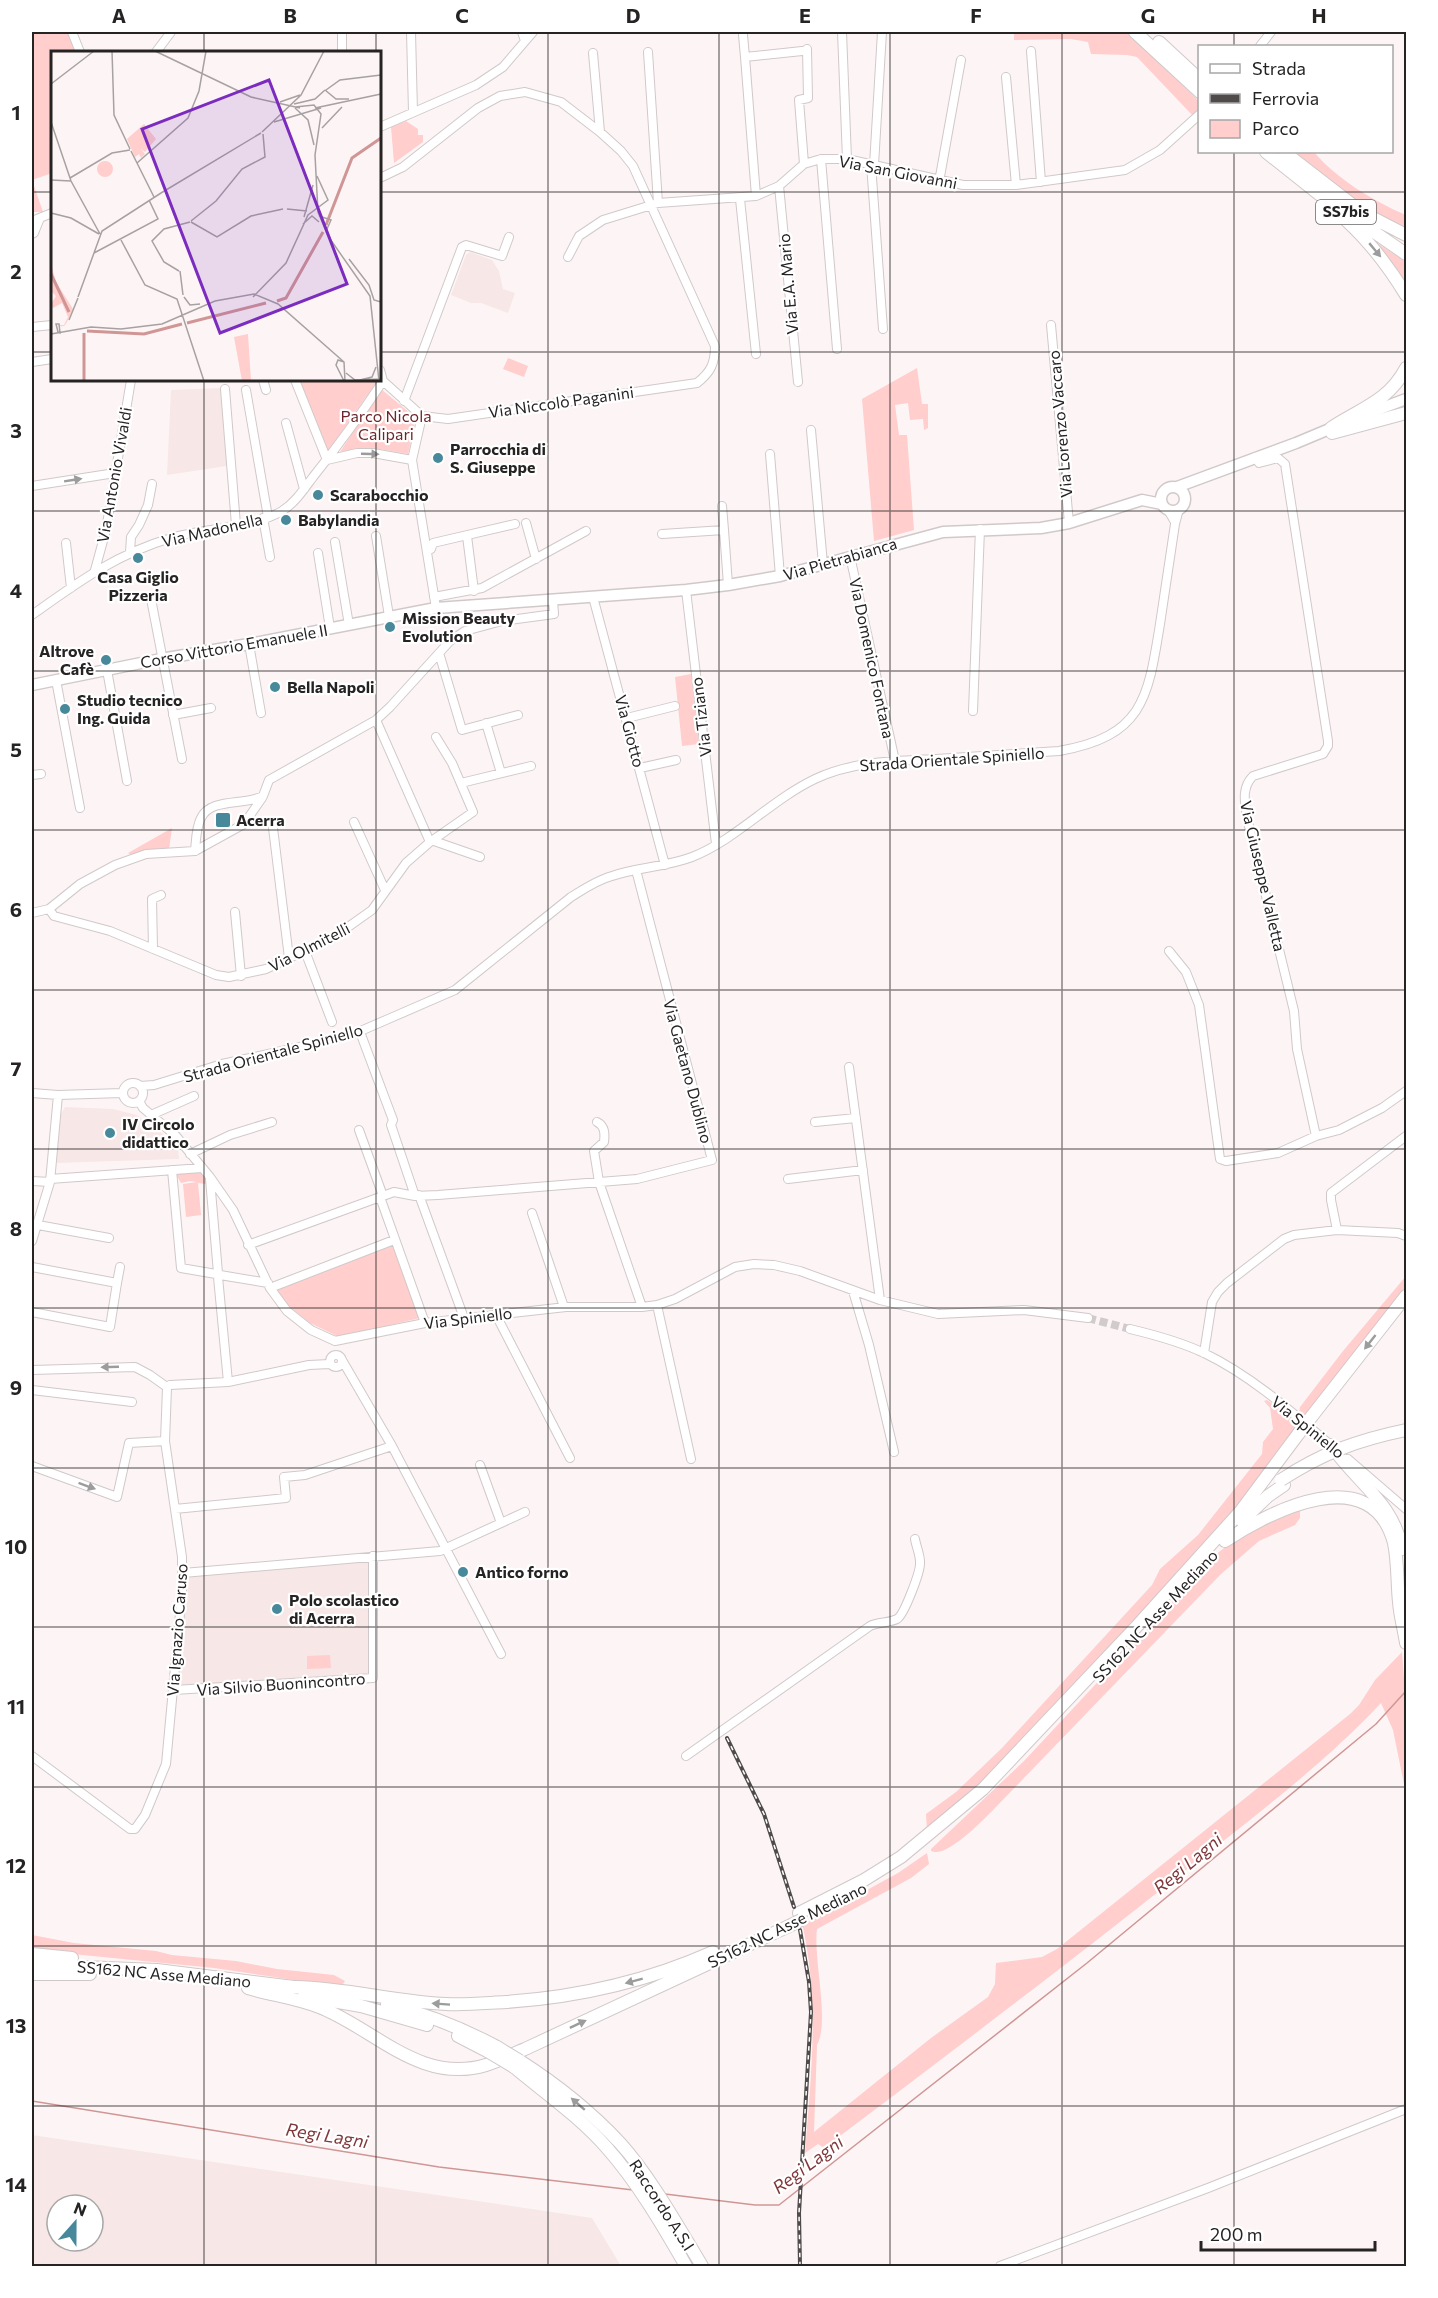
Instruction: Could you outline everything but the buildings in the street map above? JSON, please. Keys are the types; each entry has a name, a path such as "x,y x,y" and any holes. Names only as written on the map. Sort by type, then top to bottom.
{"highway":[{"path":"1135,32 1198,90"},
{"path":"1147,32 1198,78"},
{"name":"SS7bis","path":"1268,153 1291,165 1351,205 1407,246"},
{"name":"SS7bis","path":"1285,153 1291,165 1319,194 1407,254"},
{"path":"1319,194 1364,237 1390,269 1407,295"},
{"path":"1351,205 1407,235"},
{"path":"1332,430 1380,400 1400,380 1407,368"},
{"path":"1332,430 1407,413"},
{"path":"1240,1512 1407,1296"},
{"path":"1225,1541 1247,1514 1305,1464 1347,1445 1407,1430"},
{"path":"1240,1512 1282,1483 1350,1449 1407,1435"},
{"path":"1331,1445 1343,1462 1380,1501 1395,1522 1402,1550 1407,1588"},
{"path":"1225,1541 1248,1526 1291,1508 1318,1500 1335,1496 1362,1501 1377,1512 1394,1542 1399,1604 1407,1643"},
{"name":"SS162 NC Asse Mediano","path":"943,1829 1052,1718 1240,1512"},
{"name":"SS162 NC Asse Mediano","path":"363,1999 448,2004 531,2000 603,1990 662,1974 864,1888 922,1847 993,1789 1225,1541"},
{"name":"SS162 NC Asse Mediano","path":"32,1965 72,1965 180,1972 296,1987 324,1996 345,2020 394,2050 433,2066 452,2069 485,2065 525,2049 786,1923"},
{"path":"32,1954 128,1963 180,1972"},
{"name":"SS162 NC Asse Mediano","path":"32,1974 112,1975 324,1996"},
{"path":"32,1978 112,1975"},
{"path":"324,1996 363,1999 450,2024 517,2064"},
{"name":"Raccordo A.S.I","path":"517,2064 548,2079 621,2144 681,2231 702,2266"},
{"name":"Raccordo A.S.I","path":"517,2064 607,2148 669,2237 686,2266"}],"main road":[{"name":"Via Pietrabianca","path":"435,603 553,600 728,585 780,576 943,532 1018,530 1069,523 1139,497 1163,492 1169,487 1177,487 1332,430 1407,399"},
{"name":"Via Pietrabianca","path":"1332,430 1407,407"},
{"path":"1182,504 1197,479"},
{"path":"1177,487 1183,492 1182,504"},
{"path":"1163,492 1165,507"},
{"name":"Via Pietrabianca","path":"1124,504 1148,500 1165,507 1182,504"},
{"name":"Corso Vittorio Emanuele II","path":"32,685 161,658 349,625 435,603"}],"street":[{"path":"72,32 80,51"},
{"path":"157,51 171,32"},
{"path":"342,32 342,51"},
{"path":"411,32 413,112"},
{"path":"381,128 476,85 503,67 525,35 533,32"},
{"path":"842,32 847,159"},
{"path":"882,32 873,165 884,329"},
{"path":"1261,45 1271,32"},
{"path":"743,35 756,196"},
{"path":"745,57 804,50 808,98 799,100 804,164"},
{"path":"1031,51 1041,182"},
{"path":"648,52 654,204"},
{"path":"593,53 600,132"},
{"path":"939,182 961,60"},
{"path":"1006,77 1016,185"},
{"name":"Via Niccolò Paganini","path":"381,178 403,167 478,108 500,96 525,92 561,102 600,132 626,157 654,204 715,346 712,367 697,383 448,418 422,416"},
{"name":"Via San Giovanni","path":"568,257 579,236 595,224 633,209 654,204 756,196 779,186 804,164 821,159 847,159 939,182 963,185 1016,185 1119,171 1144,161 1160,150 1198,116"},
{"path":"821,159 837,349"},
{"name":"Via E.A. Mario","path":"779,186 798,382"},
{"path":"740,199 756,354"},
{"path":"32,234 36,219 51,213"},
{"path":"404,401 462,247 466,245 502,256 509,237"},
{"path":"32,327 51,325"},
{"name":"Via Lorenzo Vaccaro","path":"1051,325 1069,523"},
{"path":"32,362 51,359"},
{"path":"381,374 383,381 422,416 412,460 435,603 474,591 586,531"},
{"name":"Via Antonio Vivaldi","path":"95,570 106,530 132,381"},
{"path":"263,381 266,390"},
{"path":"295,381 327,460 357,453 373,453 412,460"},
{"name":"Via Madonella","path":"32,615 95,570 130,552 173,537 265,518 290,504 327,460 383,381"},
{"path":"225,389 236,525"},
{"path":"246,390 270,557"},
{"path":"286,423 304,489"},
{"path":"811,430 823,564"},
{"path":"770,454 780,576"},
{"name":"Via Giuseppe Valletta","path":"1255,457 1259,463 1278,458 1285,464 1329,746 1323,754 1253,776 1246,786 1245,795 1247,818 1294,1011 1296,1049 1316,1136"},
{"path":"32,486 115,473"},
{"path":"130,552 131,537 148,505 152,484"},
{"name":"Strada Orientale Spiniello","path":"140,1086 154,1085 222,1064 360,1032 455,990 571,897 611,876 691,857 716,844 814,780 857,765 1059,751 1107,738 1127,723 1143,700 1148,688 1155,660 1175,524 1182,504"},
{"path":"722,506 728,585"},
{"path":"1165,507 1175,524"},
{"path":"526,523 537,559"},
{"path":"427,550 431,549 433,543 515,524"},
{"path":"662,534 724,530"},
{"path":"973,711 980,530"},
{"path":"375,536 389,616"},
{"path":"467,536 474,591"},
{"path":"335,542 349,625"},
{"path":"66,543 71,588"},
{"path":"318,553 330,628"},
{"name":"Via Domenico Fontana","path":"850,556 895,761"},
{"name":"Via Tiziano","path":"686,590 716,844"},
{"name":"Via Giotto","path":"593,597 665,865"},
{"path":"151,599 182,759"},
{"path":"32,913 50,909 80,884 115,865 146,854 195,851 244,824 263,796 269,780 376,720 450,641 465,631 481,626 554,614 553,600"},
{"path":"249,644 261,713"},
{"path":"439,653 462,730 518,715"},
{"path":"107,669 127,781"},
{"path":"56,680 80,808"},
{"path":"627,718 675,706"},
{"path":"173,715 211,708"},
{"path":"376,720 432,841 480,857"},
{"path":"486,723 501,774"},
{"name":"Via Olmitelli","path":"50,909 54,916 110,931 216,975 241,976 266,969 305,951 358,921 372,910 406,863 473,812 461,783 436,737"},
{"path":"640,768 676,760"},
{"path":"461,783 531,766"},
{"path":"32,775 41,774"},
{"path":"195,851 199,819 204,814 217,805 253,802 263,796"},
{"path":"354,822 385,890"},
{"path":"273,828 289,958"},
{"name":"Via Gaetano Dublino","path":"248,1245 394,1192 417,1195 637,1179 712,1160 636,870"},
{"path":"153,949 152,899 161,895"},
{"path":"234,912 241,976"},
{"path":"305,951 332,1022"},
{"path":"1170,951 1186,972 1198,1005 1220,1159 1226,1161 1278,1153 1316,1136 1350,1125 1407,1091"},
{"path":"360,1032 393,1120 391,1125 464,1318"},
{"path":"849,1067 880,1300"},
{"path":"129,1084 140,1086 143,1096 139,1101 128,1103 122,1093 129,1084"},
{"path":"32,1093 58,1095 122,1093"},
{"path":"32,1241 50,1180 58,1095"},
{"path":"151,1115 194,1096"},
{"path":"139,1101 151,1115 176,1136 210,1177 233,1210 269,1285 287,1311 311,1330 335,1344 333,1361"},
{"path":"815,1122 856,1118"},
{"path":"190,1154 230,1135 272,1122"},
{"path":"597,1122 605,1134 604,1142 594,1151 599,1182 642,1307"},
{"path":"359,1130 394,1240 425,1323"},
{"path":"1337,1230 1330,1200 1331,1193 1407,1136"},
{"path":"32,1181 202,1168"},
{"path":"172,1170 182,1268 269,1285 394,1240"},
{"path":"788,1179 863,1170"},
{"path":"210,1177 228,1382"},
{"path":"532,1213 564,1307"},
{"path":"38,1225 109,1238"},
{"path":"1204,1353 1212,1302 1227,1282 1275,1244 1294,1235 1337,1230 1398,1233 1407,1236"},
{"name":"Via Spiniello","path":"335,1344 425,1323 464,1318 564,1307 657,1305 675,1299 735,1267 754,1264 774,1265 800,1271 880,1300 938,1314 1024,1310 1088,1318"},
{"path":"32,1267 117,1283"},
{"path":"32,1312 110,1327 120,1267"},
{"path":"853,1291 869,1345 894,1452"},
{"path":"657,1305 691,1459"},
{"path":"496,1315 570,1458"},
{"name":"Via Spiniello","path":"1130,1329 1204,1353 1254,1384 1407,1509"},
{"path":"32,1370 135,1367 167,1386 228,1382 333,1361 348,1371 392,1446 501,1654"},
{"name":"Via Ignazio Caruso","path":"32,1756 130,1829 135,1829 145,1815 166,1764 183,1573 165,1441 167,1386"},
{"path":"32,1390 132,1402"},
{"path":"32,1466 117,1497 129,1443 165,1441"},
{"path":"175,1509 286,1498 284,1477 305,1475 392,1446"},
{"path":"480,1465 501,1523"},
{"path":"183,1573 440,1551 525,1512"},
{"path":"686,1756 870,1626 878,1622 897,1619 903,1613 919,1570 920,1562 915,1539"},
{"name":"Via Silvio Buonincontro","path":"174,1690 373,1678 373,1556"},
{"path":"1000,2266 1208,2188 1407,2109"}],"shaded area":[{"path":"470,252 492,260 499,271 503,289 515,293 508,313 451,295 466,255"},
{"path":"221,388 227,466 167,475 171,390"},
{"name":"IV Circolo didattico","path":"65,1107 113,1109 137,1115 154,1126 178,1148 179,1159 56,1163 61,1114"},
{"name":"Polo scolastico di Acerra","path":"370,1561 371,1672 367,1676 178,1686 189,1576"},
{"path":"32,2135 592,2218 621,2266 32,2266"}],"green space":[{"path":"32,32 68,32 75,51 51,51 51,173 32,180"},
{"path":"1014,32 1128,32 1198,100 1198,112 1194,117 1137,57 1091,54 1088,42 1071,39 1014,40"},
{"path":"406,121 418,129 418,135 423,135 423,142 394,163 391,127"},
{"path":"1315,153 1333,171 1356,188 1406,215 1406,227 1349,195 1296,155"},
{"path":"32,180 43,212 32,212"},
{"path":"1368,237 1406,262 1406,284 1402,277"},
{"path":"508,358 528,366 524,377 503,369"},
{"path":"917,368 922,404 928,404 928,428 924,430 923,419 910,420 908,403 895,405 899,435 907,435 914,530 874,541 862,399"},
{"name":"Parco Nicola Calipari","path":"299,381 377,381 328,451"},
{"name":"Parco Nicola Calipari","path":"381,389 416,418 408,454 374,448 340,452"},
{"path":"691,674 699,744 682,746 675,677"},
{"path":"172,828 169,849 147,850 131,855 128,853"},
{"path":"201,1170 207,1179 206,1184 198,1183 201,1215 186,1217 183,1184 197,1182 181,1183 175,1173"},
{"path":"392,1245 420,1318 339,1337 310,1323 288,1305 276,1290"},
{"path":"1406,1276 1406,1295 1308,1420 1299,1413 1300,1407"},
{"path":"1267,1400 1303,1425 1219,1530 990,1776 927,1831 926,1814 956,1792 1002,1748 1152,1585 1160,1569 1198,1535 1262,1454 1263,1442 1273,1429 1270,1408 1264,1401"},
{"path":"1300,1509 1300,1518 1295,1525 1259,1541 1221,1574 973,1829 946,1849 938,1852 931,1851 1024,1761 1219,1552 1246,1531"},
{"path":"1402,1652 1406,1706 1406,1794 1393,1730 1381,1703 1333,1750 1256,1815 1001,2014 824,2148 818,2144 805,2153 811,2067 812,2009 808,1952 802,1923 814,1919 898,1873 927,1853 929,1864 911,1878 817,1929 822,2021 817,2045 814,2132 931,2038 988,1997 995,1984 996,1963 1042,1957 1057,1949 1350,1714 1359,1705 1375,1680"},
{"path":"330,1655 331,1668 307,1669 307,1656"},
{"path":"32,1935 74,1943 156,1951 172,1955 236,1961 277,1969 334,1975 345,1981 341,1987 214,1968 32,1950"}],"waterway":[{"name":"Regi Lagni","path":"665,2194 755,2205 779,2205 1087,1963 1376,1724 1406,1691"},
{"name":"Regi Lagni","path":"32,2101 439,2167 633,2190"}],"tunnel":[{"path":"1088,1318 1130,1329"}],"railway":[{"path":"727,1738 764,1814 794,1907"},
{"path":"800,1930 809,1982 811,2012 799,2213 800,2266"}],"place":[{"name":"Parrocchia di S. Giuseppe","path":"438,458"},
{"name":"Scarabocchio","path":"318,495"},
{"name":"Babylandia","path":"286,520"},
{"name":"Casa Giglio Pizzeria","path":"138,558"},
{"name":"Mission Beauty Evolution","path":"390,627"},
{"name":"Altrove Cafè","path":"106,660"},
{"name":"Bella Napoli","path":"275,687"},
{"name":"Studio tecnico Ing. Guida","path":"65,709"},
{"name":"Acerra","path":"223,820"},
{"name":"IV Circolo didattico","path":"110,1133"},
{"name":"Antico forno","path":"463,1572"},
{"name":"Polo scolastico di Acerra","path":"277,1609"}]}
